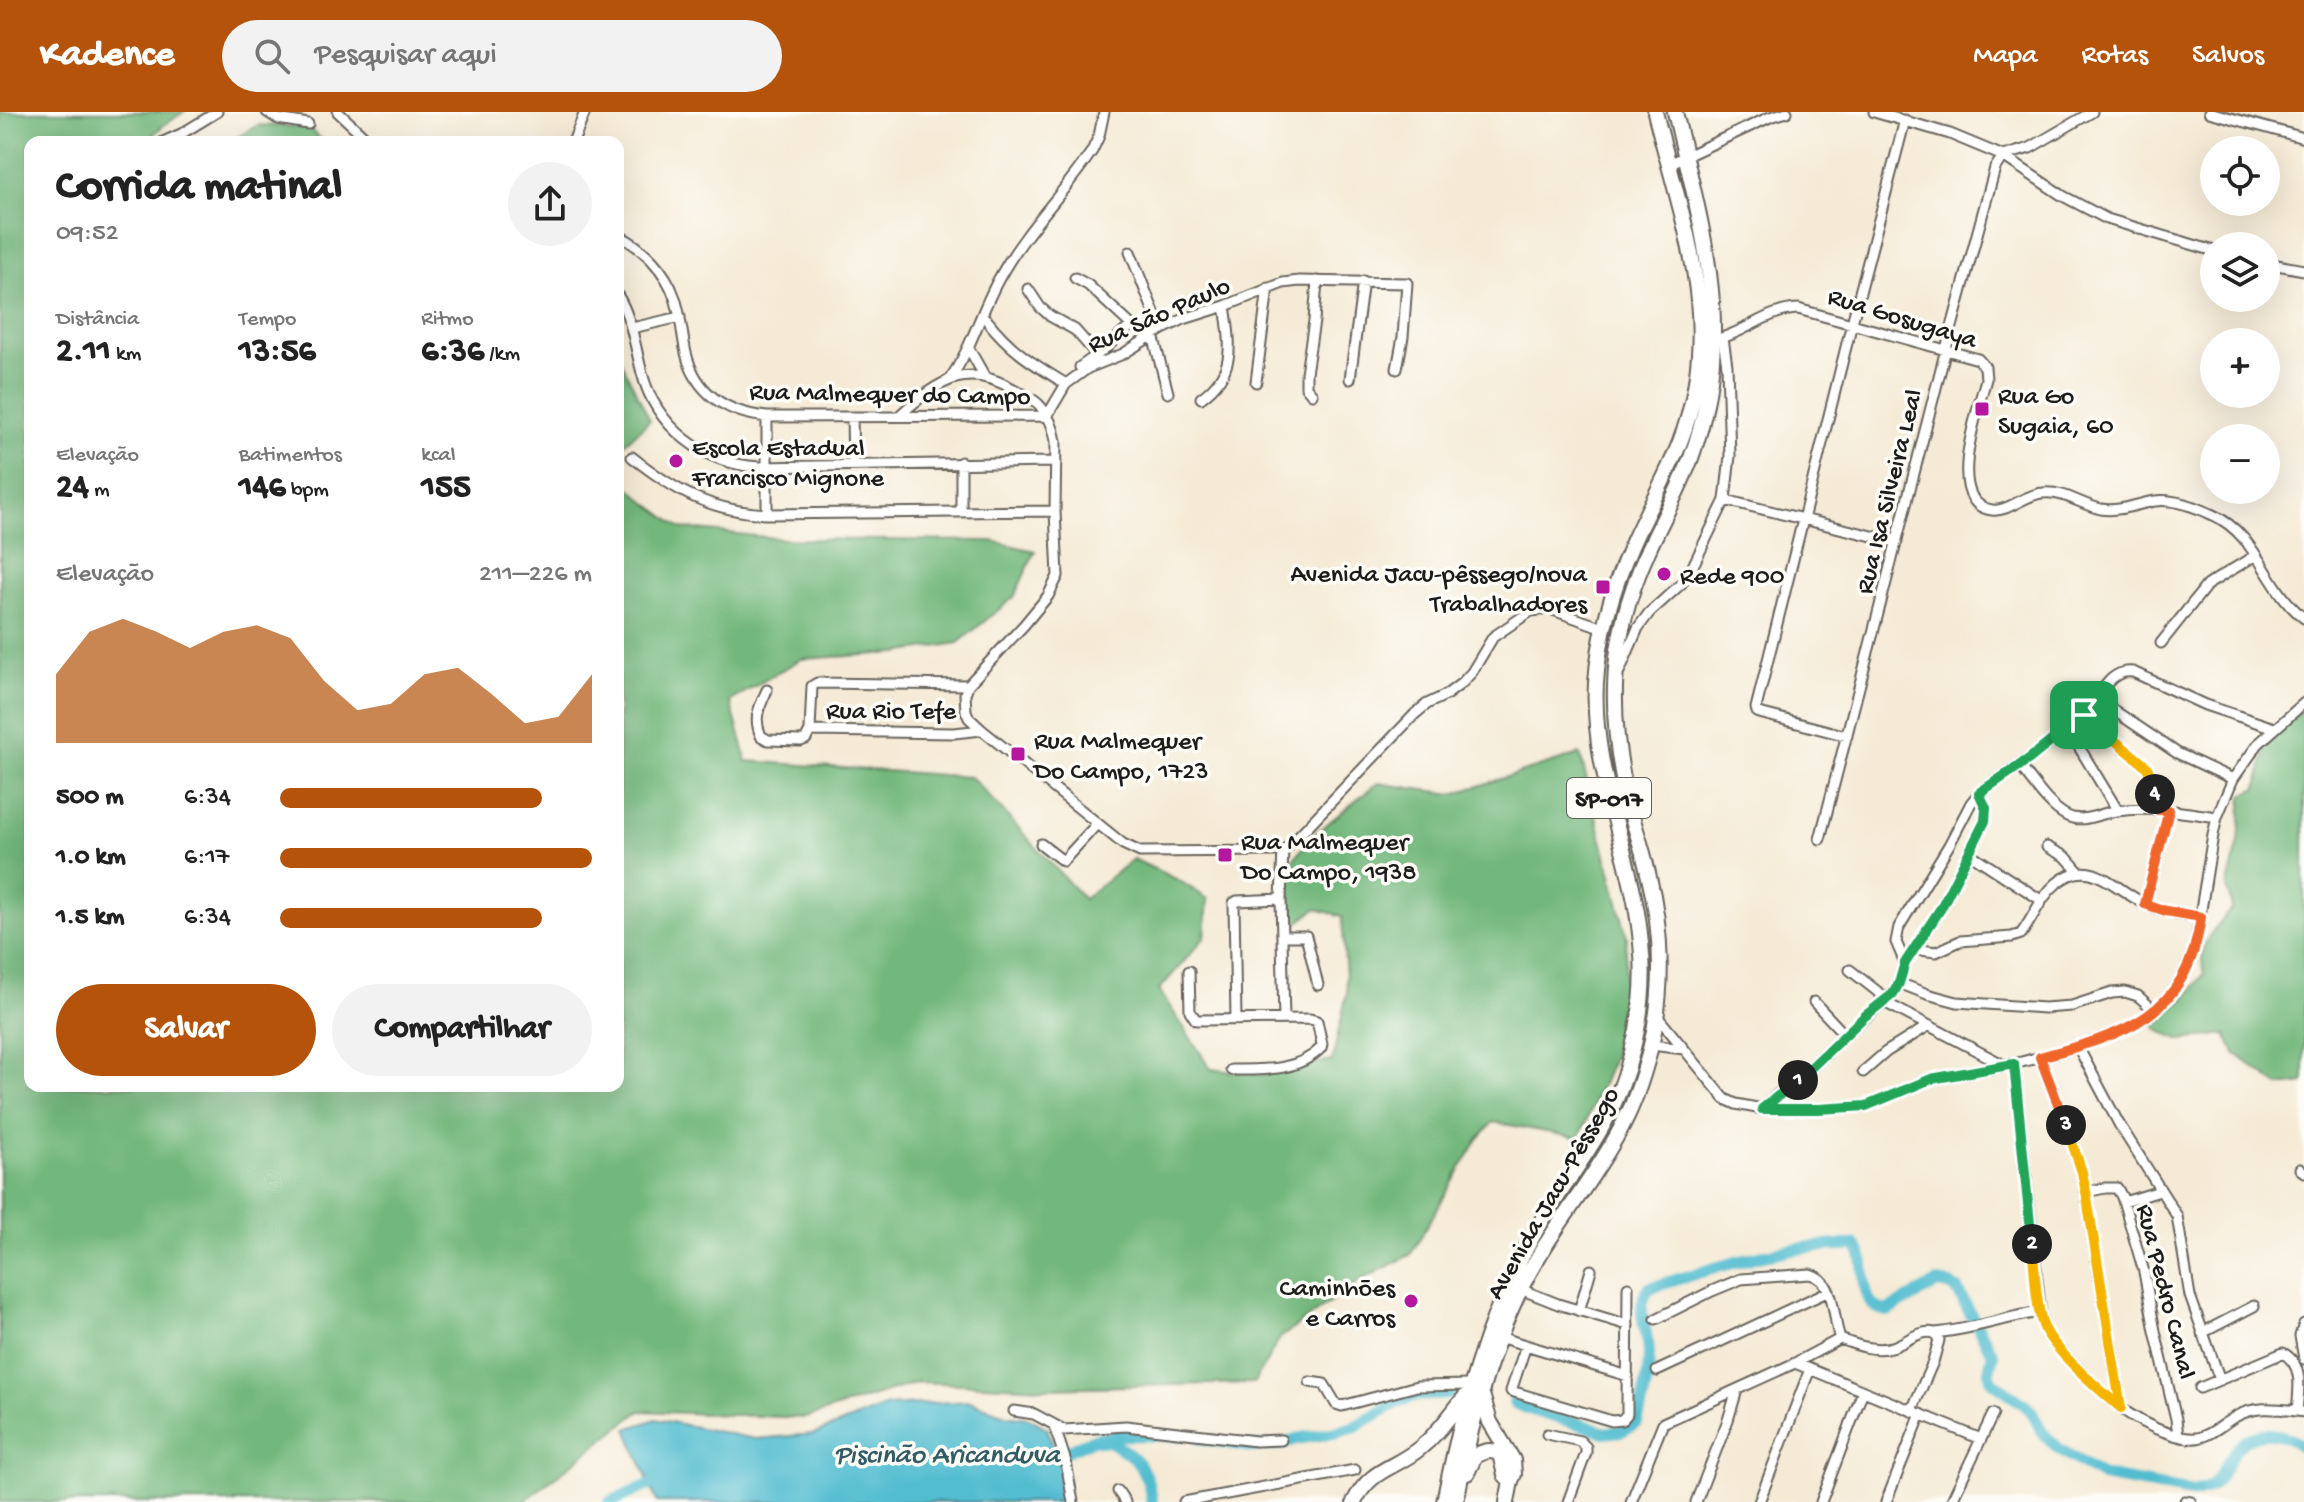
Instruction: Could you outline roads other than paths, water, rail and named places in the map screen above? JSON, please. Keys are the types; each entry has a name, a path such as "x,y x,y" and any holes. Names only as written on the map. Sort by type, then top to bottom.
{"highway":[{"name":"Avenida Jacu-Pêssego","path":"1444,1502 1489,1331 1536,1230 1583,1162 1609,1117 1632,1053 1639,1020 1642,945 1603,775 1598,744 1596,684 1603,628 1621,570 1680,442 1698,379 1701,344 1698,281 1655,112"},
{"path":"1664,112 1673,145 1685,158"},
{"name":"Avenida Jacu-Pêssego","path":"1456,1502 1471,1427 1473,1390 1537,1258 1622,1128 1640,1083 1657,1016 1660,975 1658,925 1649,873 1620,762 1615,685 1621,632 1635,581 1691,459 1711,384 1719,339 1703,236 1675,112"},
{"path":"1674,182 1676,171 1681,171 1694,221 1703,236"},
{"path":"1354,1502 1365,1483 1376,1473 1432,1439 1473,1390 1513,1460 1514,1474 1507,1502"},
{"path":"1459,1486 1475,1456 1488,1451 1500,1454 1505,1475 1511,1481"}],"street":[{"path":"176,136 217,112"},
{"path":"267,112 278,119 308,124"},
{"path":"338,112 364,136"},
{"path":"575,136 585,112"},
{"path":"949,381 1015,251 1092,151 1104,112"},
{"path":"1669,164 1787,112"},
{"path":"1874,112 1950,134 2003,156 2086,210 2200,247"},
{"path":"2003,156 2030,148 2092,112"},
{"path":"2209,112 2304,138"},
{"path":"1847,736 1757,712 1756,705 1905,120"},
{"name":"Rua Isa Silveira Leal","path":"1820,839 1946,349 1993,177 2003,156"},
{"name":"Rua Malmequer do Campo","path":"624,238 637,246 657,266 671,288 690,367 705,392 739,413 767,417 1047,416 1055,433 1059,570 1056,582 1024,625 968,685"},
{"path":"1130,252 1157,333 1168,393"},
{"path":"2280,266 2304,270"},
{"path":"1075,278 1088,285 1130,324 1078,368 1078,374"},
{"path":"1312,394 1306,387 1306,373 1317,281"},
{"path":"1350,379 1363,281"},
{"name":"Rua São Paulo","path":"1047,416 1066,384 1078,374 1123,354 1184,319 1283,283 1404,281 1408,287 1397,369"},
{"path":"1256,382 1268,288"},
{"path":"1028,289 1040,307 1073,328 1097,355"},
{"path":"1201,398 1214,389 1230,356 1225,306"},
{"path":"624,310 652,401 671,426 699,450 715,457 749,466 1056,462"},
{"name":"Rua Gosugaya","path":"1719,339 1773,314 1789,310 1812,312 1978,359 1986,372 1966,475 1973,498 1983,508 1997,511 2046,492 2102,509 2127,508 2152,501 2177,502 2211,514 2241,534 2281,596 2304,618"},
{"path":"632,328 680,317"},
{"path":"986,319 1002,340 1020,355 1066,384"},
{"path":"1615,685 1638,628 1691,570 1725,500 1730,456 1727,366 1719,339"},
{"path":"968,347 985,377"},
{"path":"899,416 949,381 967,376 1002,382 1038,403 1047,416"},
{"path":"1031,415 1038,403"},
{"path":"767,417 767,514"},
{"path":"852,417 853,465"},
{"path":"632,457 675,489 738,512 1055,511"},
{"path":"961,462 961,511"},
{"path":"1725,500 1897,542"},
{"path":"2161,643 2207,585 2256,555"},
{"path":"968,685 965,694 969,718 1123,844 1140,852 1283,850 1301,836 1415,714 1462,683 1488,643 1500,631 1541,608 1563,612 1603,628"},
{"path":"1905,963 1896,942 1899,927 1971,803 1979,793 2020,766 2084,715 2114,677 2124,671 2133,672 2214,709 2274,728"},
{"name":"Rua Rio Tefe","path":"968,685 817,683 810,693 810,731 954,733 982,730"},
{"path":"767,690 756,724 761,736 768,740 801,741 810,731"},
{"path":"2097,699 2177,753 2233,779"},
{"path":"1657,1016 1725,1099 1762,1109 1866,1106 1931,1079 2010,1065 2078,1047 2122,1030 2155,1011 2182,977 2195,947 2217,817 2233,779 2243,762 2274,728 2304,703"},
{"path":"2084,715 2146,766 2158,810"},
{"path":"2068,729 2118,811"},
{"path":"2020,766 2048,800 2070,817 2081,820 2118,811 2158,810 2217,817"},
{"path":"1762,1109 1804,1076 1899,983 1905,963 1941,908 1987,814 1979,793"},
{"path":"2145,904 2169,810"},
{"path":"1041,844 1063,861 1097,824"},
{"path":"2047,847 2066,857 2078,871"},
{"path":"1283,850 1284,1019"},
{"path":"1969,853 2041,900"},
{"path":"1913,949 1936,952 1960,941 2012,937 2023,932 2041,900 2057,882 2078,871 2108,880 2145,904 2201,917"},
{"path":"1236,1020 1234,903 1281,899"},
{"path":"1282,936 1306,936 1318,985"},
{"path":"1850,970 1885,1000 1928,1026 2010,1065"},
{"path":"1189,971 1189,1001 1193,1018 1317,1021 1322,1044 1319,1051 1302,1061 1284,1067 1231,1070"},
{"path":"1899,983 1957,1002 2044,1008 2072,1006 2125,992 2138,996 2155,1011"},
{"path":"1814,1002 1845,1035"},
{"path":"1863,1072 1886,1052 1928,1026"},
{"path":"1651,1045 1684,1049"},
{"path":"2078,1047 2102,1095 2177,1216 2187,1286 2220,1380"},
{"path":"2040,1057 2076,1152 2086,1192 2121,1408"},
{"path":"2010,1065 2042,1324 2052,1341 2121,1408 2138,1421 2178,1436 2200,1438 2236,1416 2259,1408 2300,1412 2299,1368 2283,1353 2200,1388"},
{"name":"Rua Pedro Canal","path":"2086,1192 2113,1187 2120,1191 2144,1272 2178,1436"},
{"path":"2124,1202 2160,1191"},
{"path":"1579,1311 1591,1270"},
{"path":"1656,1319 1741,1279 1810,1274 1824,1281 1829,1291 1840,1339"},
{"path":"1526,1345 1511,1391 1617,1422 1622,1420 1627,1414 1628,1287"},
{"path":"1520,1289 1628,1325"},
{"path":"1657,1371 1829,1291"},
{"path":"2202,1333 2254,1306"},
{"path":"1631,1502 1661,1426 1668,1420 1795,1363 1840,1339 1858,1346 1879,1349 1894,1347 1925,1332 1967,1328 2040,1312"},
{"path":"2304,1324 2300,1336 2304,1359"},
{"path":"1886,1502 1937,1351 1939,1340 1935,1333"},
{"path":"1499,1337 1628,1376"},
{"path":"1795,1363 1981,1439"},
{"path":"1759,1502 1810,1369"},
{"path":"2300,1388 2304,1375"},
{"path":"1310,1382 1324,1384 1336,1404 1342,1406 1417,1386 1473,1390"},
{"path":"1696,1502 1737,1390"},
{"path":"1821,1502 1863,1391"},
{"path":"1014,1411 1034,1414 1064,1430 1126,1426 1256,1441 1281,1440"},
{"path":"1951,1502 1993,1414"},
{"path":"1054,1425 1066,1462 1073,1502"},
{"path":"1547,1434 1580,1441 1586,1447 1568,1502"},
{"path":"1184,1502 1355,1470"},
{"path":"1118,1491 1125,1502"}],"water":[{"name":"Piscinão Aricanduva","path":"970,1401 1005,1415 1029,1418 1047,1428 1061,1467 1061,1502 657,1502 627,1429 656,1419 755,1439 814,1434 887,1406"}],"waterway":[{"path":"1514,1403 1604,1433 1622,1431 1637,1422 1645,1388 1649,1354 1642,1304 1649,1288 1776,1252 1855,1245 1863,1262 1866,1292 1876,1307 1887,1311 1937,1283 1950,1285 1957,1290 1993,1354 1989,1371 1992,1381 2032,1412 2042,1432 2058,1448 2102,1476 2193,1492 2214,1483 2236,1449 2251,1437 2278,1435 2304,1448"},
{"path":"1198,1438 1252,1447 1284,1444 1356,1426 1413,1396 1448,1394"},
{"path":"1043,1461 1095,1439 1120,1435 1180,1436"},
{"path":"1100,1441 1114,1444 1138,1463 1149,1484 1152,1502"},
{"path":"610,1502 663,1479"}],"place":[{"name":"Rua Go Sugaia, 60","path":"1982,409"},
{"name":"Escola Estadual Francisco Mignone","path":"676,461"},
{"name":"Rede 900","path":"1664,574"},
{"name":"Avenida Jacu-pêssego/nova Trabalhadores","path":"1603,587"},
{"name":"Rua Malmequer Do Campo, 1723","path":"1018,754"},
{"name":"Rua Malmequer Do Campo, 1938","path":"1225,855"},
{"name":"Caminhões e Carros","path":"1411,1301"}]}
